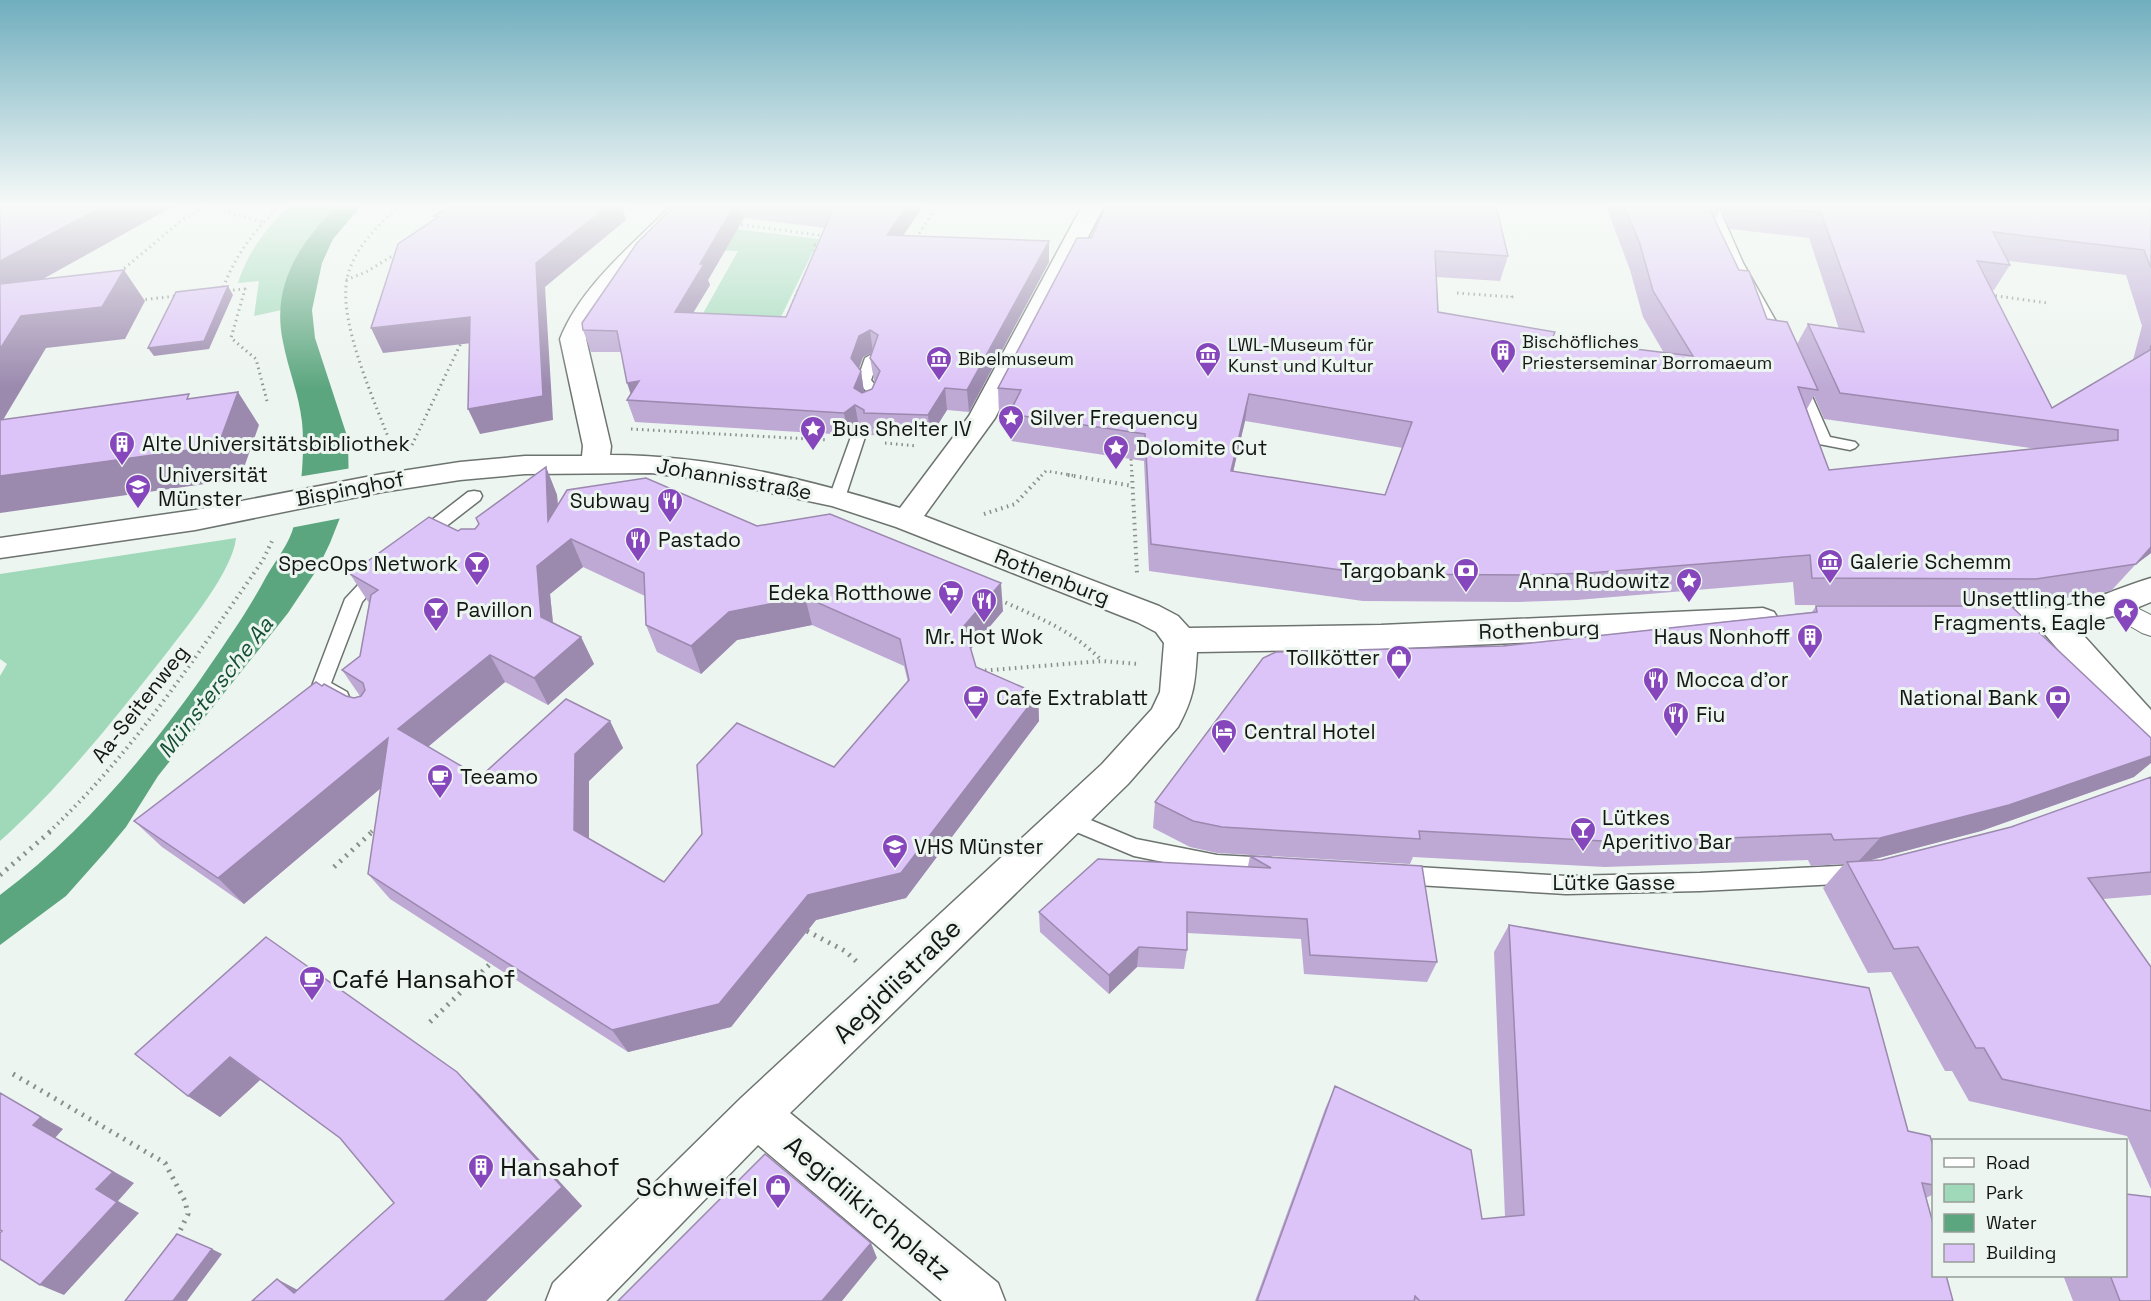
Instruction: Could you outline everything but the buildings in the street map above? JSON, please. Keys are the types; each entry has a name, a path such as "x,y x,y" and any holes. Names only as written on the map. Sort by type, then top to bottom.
{"street":[{"path":"596,464 597,446 573,339 575,329 592,303 626,267"},
{"path":"906,520 981,418 1061,267"},
{"name":"Johannisstraße","path":"596,464 651,464 691,468 837,498 906,520 985,551"},
{"name":"Bispinghof","path":"0,548 195,520 286,502 392,472 596,464"},
{"name":"Rothenburg","path":"985,551 1138,610 1167,624 1181,640 1381,637 1788,619"},
{"path":"1949,620 2050,620 2113,605 2151,590"},
{"path":"2113,605 2151,627"},
{"path":"2050,620 2151,734"},
{"name":"Aegidiistraße","path":"571,1301 757,1114 1115,774 1166,717 1177,692 1181,640"},
{"name":"Aegidiikirchplatz","path":"757,1114 980,1301"}],"lane":[{"path":"1739,267 1784,350"},
{"path":"867,409 874,392 864,381 872,358"},
{"path":"1793,369 1824,441 1850,445"},
{"path":"837,498 859,434"},
{"path":"453,537 427,529 474,496"},
{"path":"356,706 321,686 354,599 387,565"},
{"path":"1069,820 1134,847 1217,864 1287,868"},
{"name":"Lütke Gasse","path":"1381,874 1566,885 1856,875 1879,869"}],"path":[{"path":"113,277 125,267"},
{"path":"222,291 232,267"},
{"path":"351,267 346,280 345,306 392,472"},
{"path":"346,280 375,267"},
{"path":"787,318 799,288"},
{"path":"211,293 245,289 231,338 256,359 267,401"},
{"path":"1457,293 1512,297 1511,294"},
{"path":"131,301 188,295"},
{"path":"1983,295 2048,303"},
{"path":"392,472 408,453 466,332"},
{"path":"1131,459 1138,610"},
{"path":"1015,504 1046,471 1132,486"},
{"name":"Aa-Seitenweg","path":"0,875 38,846 62,822 137,735 188,669 272,543 273,536 266,538"},
{"path":"972,671 1102,661 1093,650 1077,639 994,597"},
{"path":"334,867 378,826"},
{"path":"807,931 845,951 887,990"},
{"path":"430,1022 496,958"},
{"path":"13,1074 165,1163 185,1201 188,1214 181,1232 174,1240"}],"green space":[{"path":"244,267 308,267 286,309 254,316 259,281 238,283"},
{"path":"729,267 805,267 779,321 701,317"},
{"path":"236,538 233,551 219,581 169,650 68,773 0,841 0,676 7,664 0,659 0,574"}],"water":[{"name":"Münstersche Aa","path":"291,267 321,267 312,310 315,338 348,439 349,495 330,543 318,568 288,613 158,776 126,827 66,896 0,945 0,895 57,848 83,822 156,739 200,680 251,604 289,538 296,514 303,460 302,422 280,321 281,302"}],"pier":[{"path":"352,468 352,495 342,518 290,528 297,477"}],"place":[{"name":"Bischöfliches Priesterseminar Borromaeum","path":"1503,375"},
{"name":"LWL-Museum für Kunst und Kultur","path":"1208,378"},
{"name":"Bibelmuseum","path":"939,382"},
{"name":"Silver Frequency","path":"1011,441"},
{"name":"Bus Shelter IV","path":"813,452"},
{"name":"Alte Universitätsbibliothek","path":"122,467"},
{"name":"Dolomite Cut","path":"1116,471"},
{"name":"Universität Münster","path":"138,510"},
{"name":"Subway","path":"670,524"},
{"name":"Pastado","path":"638,563"},
{"name":"Galerie Schemm","path":"1830,585"},
{"name":"SpecOps Network","path":"477,587"},
{"name":"Targobank","path":"1466,594"},
{"name":"Anna Rudowitz","path":"1689,604"},
{"name":"Edeka Rotthowe","path":"951,616"},
{"name":"Mr. Hot Wok","path":"984,624"},
{"name":"Pavillon","path":"436,633"},
{"name":"Unsettling the Fragments, Eagle","path":"2126,634"},
{"name":"Haus Nonhoff","path":"1810,660"},
{"name":"Tollkötter","path":"1399,681"},
{"name":"Mocca d'or","path":"1656,703"},
{"name":"Cafe Extrablatt","path":"976,721"},
{"name":"National Bank","path":"2058,721"},
{"name":"Fiu","path":"1676,738"},
{"name":"Central Hotel","path":"1224,755"},
{"name":"Teeamo","path":"440,800"},
{"name":"Lütkes Aperitivo Bar","path":"1583,853"},
{"name":"VHS Münster","path":"895,870"},
{"name":"Café Hansahof","path":"312,1002"},
{"name":"Hansahof","path":"481,1190"},
{"name":"Schweifel","path":"778,1210"}]}
